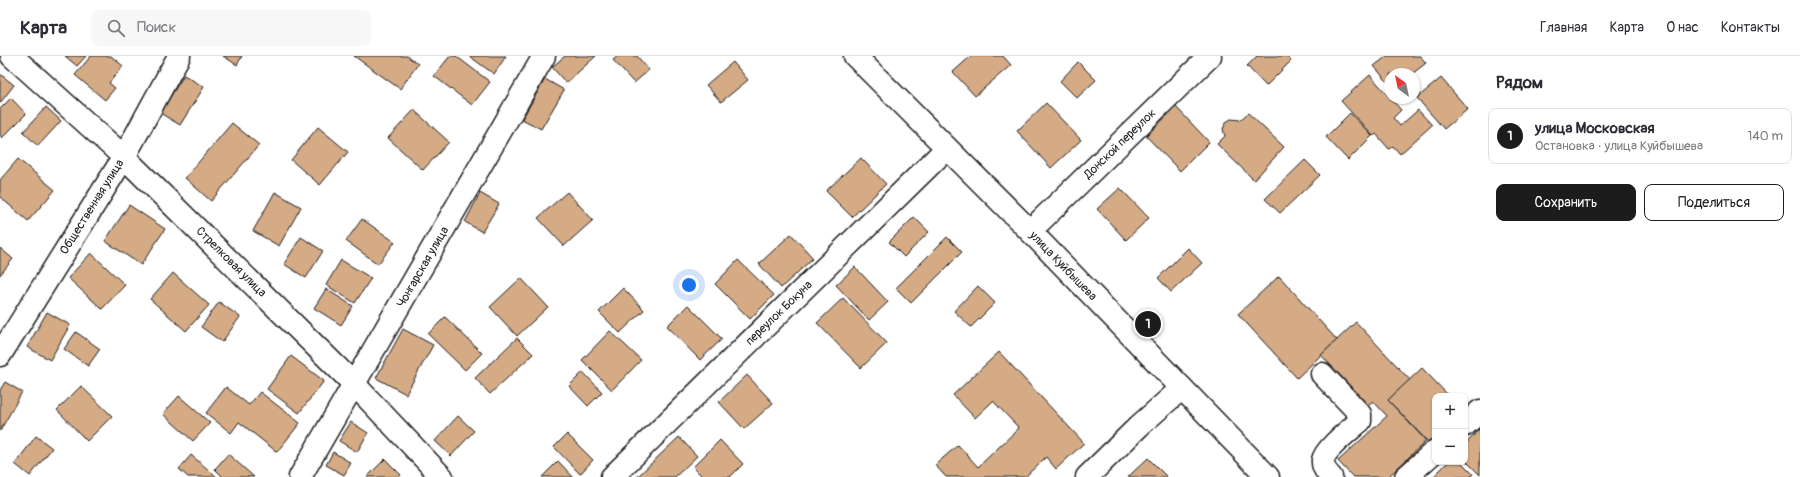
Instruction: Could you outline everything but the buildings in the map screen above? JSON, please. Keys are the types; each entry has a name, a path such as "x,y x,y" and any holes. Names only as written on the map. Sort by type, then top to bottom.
{"street":[{"name":"Стрелковая улица","path":"12,56 124,157 355,385 442,477"},
{"name":"Общественная улица","path":"0,355 124,157 178,56"},
{"name":"Чонгарская улица","path":"300,477 355,385 544,56"},
{"name":"улица Куйбышева","path":"855,56 1030,231 1268,477"},
{"name":"Донской переулок","path":"1030,231 1210,56"},
{"name":"переулок Бокуна","path":"612,477 946,148"},
{"path":"1322,374 1360,414 1360,421 1328,451 1323,459 1323,466 1331,477"},
{"path":"1087,477 1139,426 1182,388"},
{"path":"1468,422 1480,411"},
{"path":"1406,477 1432,455"}],"place":[{"name":"улица Московская","path":"1148,324"}]}
